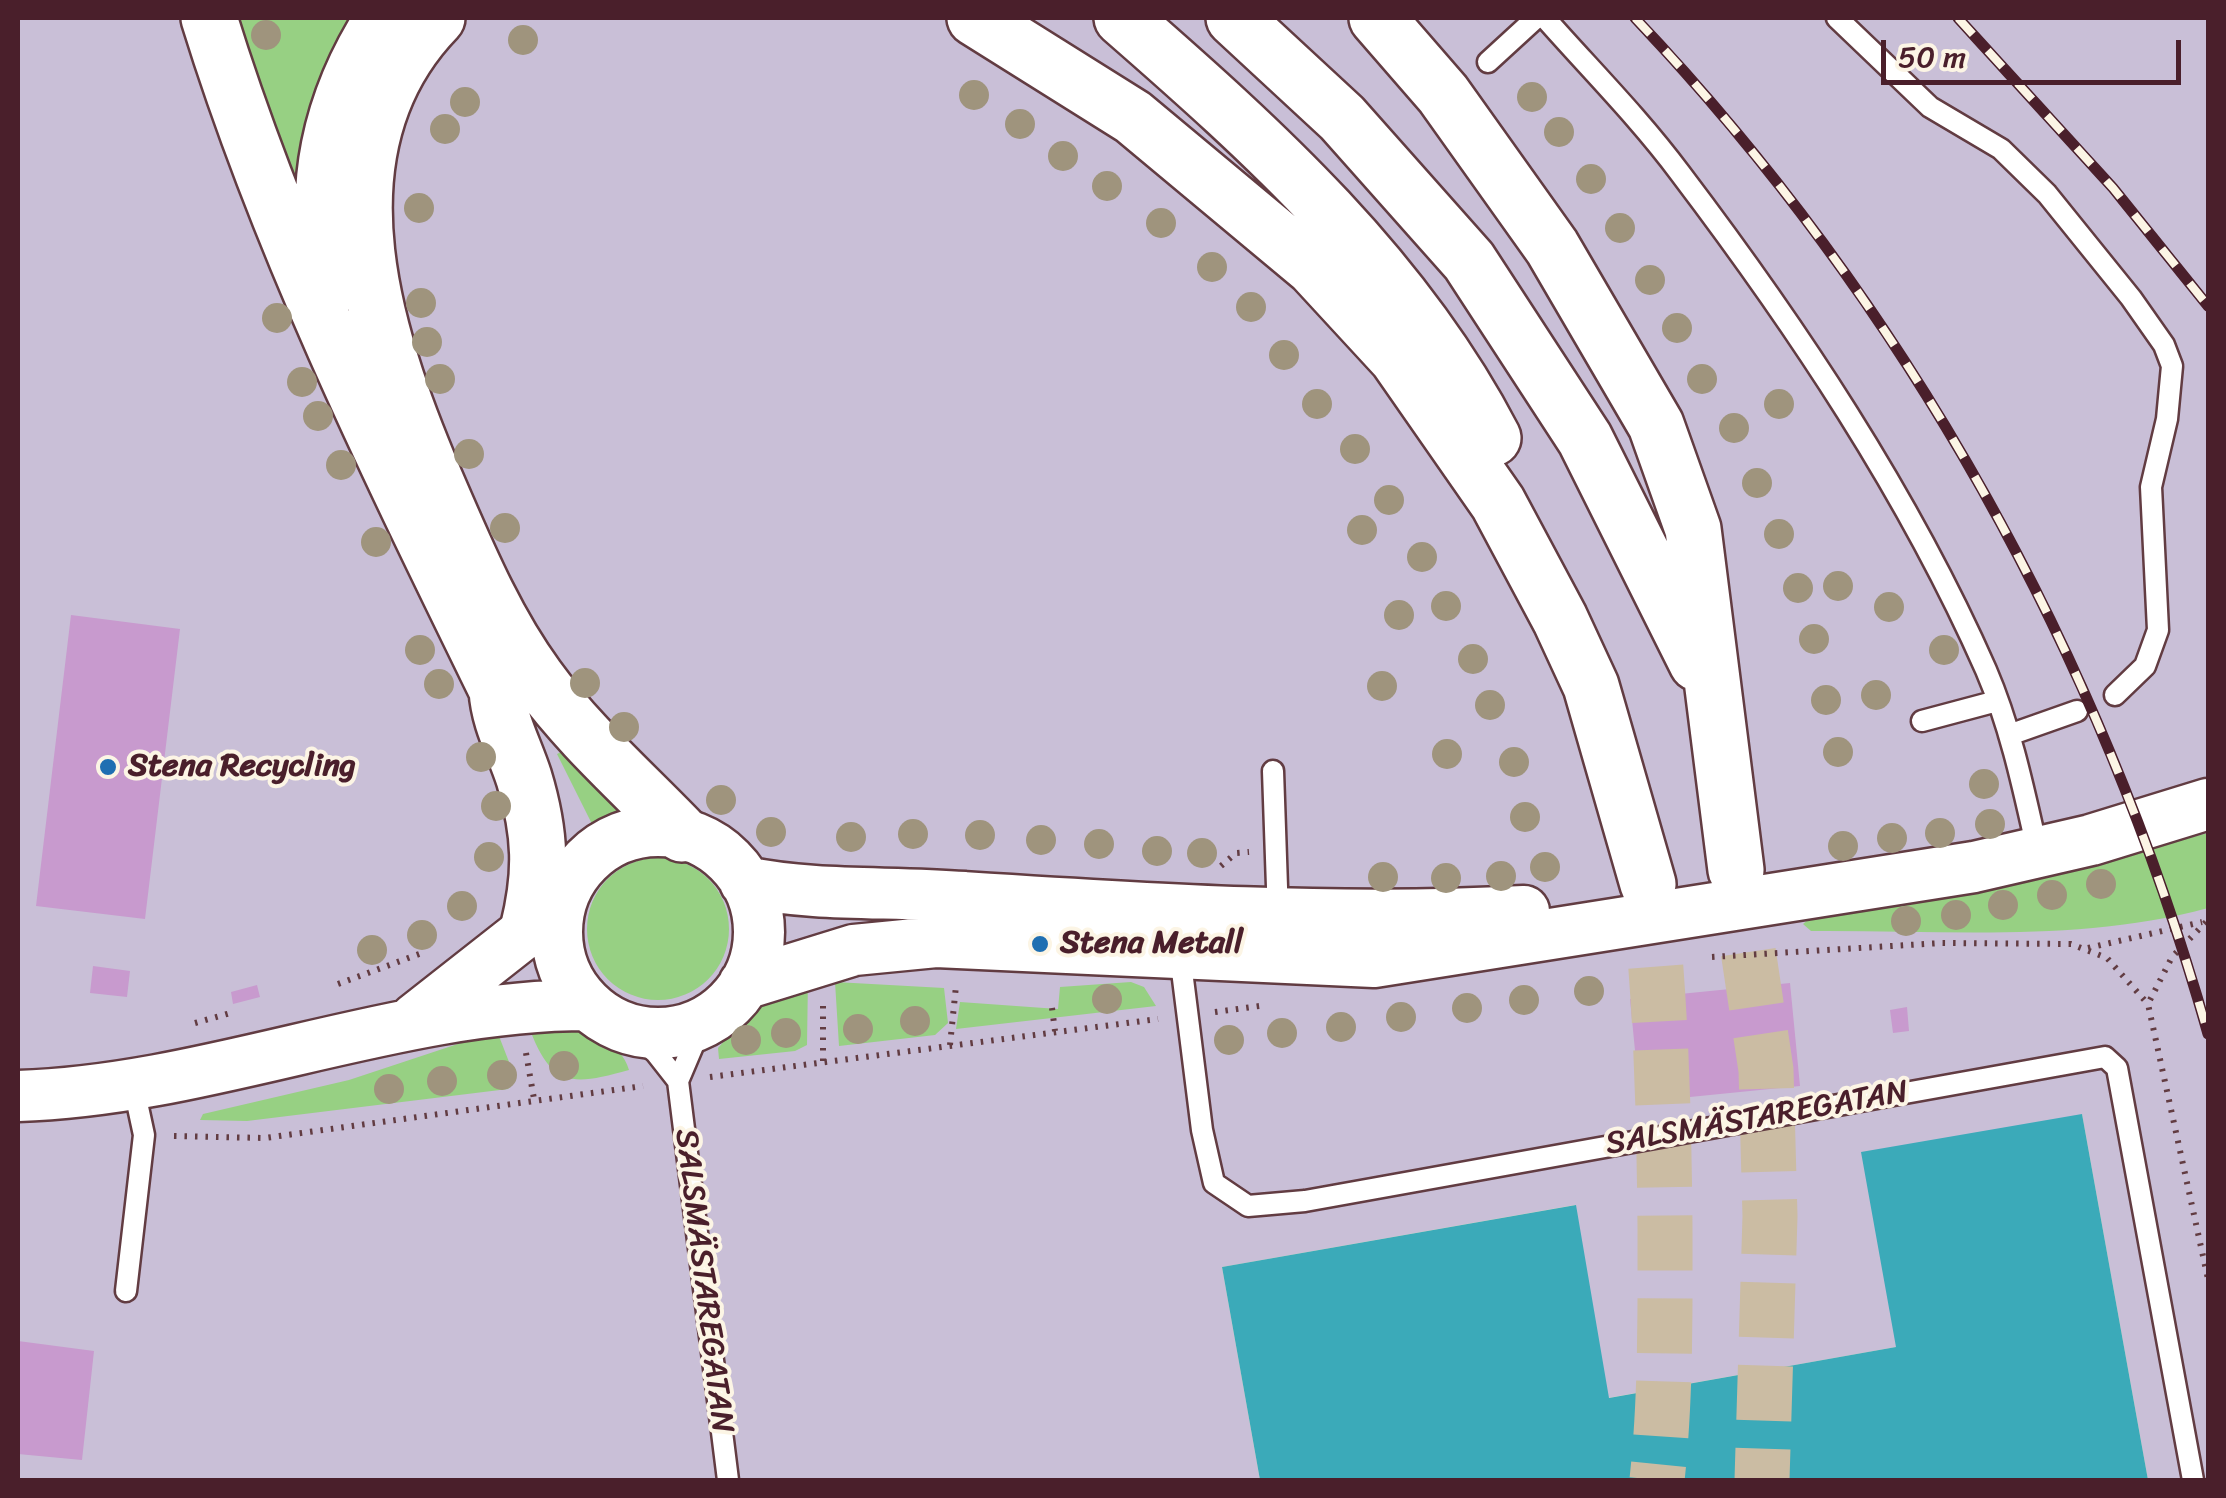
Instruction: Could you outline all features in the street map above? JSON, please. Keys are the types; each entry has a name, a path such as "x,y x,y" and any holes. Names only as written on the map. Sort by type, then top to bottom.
{"highway":[{"path":"209,18 313,298 374,442 497,690 498,712 524,778 555,902"},
{"path":"383,18 340,98 321,208 330,271 351,350 427,546"},
{"path":"437,18 400,68 374,126 365,226 379,332 395,384 456,527 535,676 581,734 682,834"},
{"path":"955,18 1133,117"},
{"path":"974,18 1133,117 1314,268 1397,358 1438,411 1498,503 1560,619 1591,686 1659,898"},
{"path":"1122,18 1251,130 1360,246 1417,314 1466,386 1570,584 1602,683 1612,756"},
{"path":"1234,18 1342,118 1478,274 1584,438 1718,707"},
{"path":"1377,18 1443,94 1552,247 1656,425 1693,529 1736,870"},
{"path":"497,690 514,703 561,791 555,902"}],"street":[{"path":"744,984 854,950 917,944 1040,944 1180,953 1277,937 1659,898 1891,882 2038,853 2208,804"},
{"path":"18,1096 133,1084 513,1007 608,1017 666,1032 703,1022 726,1006 744,984 755,960 755,906 745,882 719,852 682,834 659,831 625,836 604,846 555,902 402,1028"},
{"path":"745,882 800,892 951,896 1277,937"},
{"path":"555,902 560,959 608,1017"}],"lane":[{"path":"1488,62 1536,18"},
{"path":"1545,18 1678,170 1814,360 1934,565 1997,701 2038,853"},
{"path":"1837,18 1930,107 2001,149 2046,194 2164,345 2172,366 2167,418 2150,486 2158,630 2145,666 2115,696"},
{"path":"1922,721 1997,701"},
{"path":"2009,734 2077,711"},
{"path":"1272,772 1277,937"},
{"name":"SALSMÄSTAREGATAN","path":"1180,953 1202,1130 1214,1183 1248,1206 1305,1201 2105,1057 2118,1068 2193,1480"},
{"path":"608,1017 656,1053 678,1081 703,1022"},
{"name":"SALSMÄSTAREGATAN","path":"678,1081 728,1480"},
{"path":"126,1290 144,1135 133,1084"}],"path":[{"path":"2148,1004 2172,957 2207,921"},
{"path":"2207,921 2087,948 2122,970 2148,1004 2208,1278"},
{"path":"1052,1008 1055,1031"},
{"path":"144,1135 265,1138 534,1098"}],"shaded area":[{"path":"18,18 2208,18 2208,1480 2148,1480 2082,1114 1896,1347 1608,1398 1575,1205 1222,1267 1260,1480 18,1480"}],"green space":[{"path":"226,18 357,18 295,202"},
{"path":"571,747 623,812 592,824 557,754"},
{"path":"2208,833 2208,908 2110,926 2011,932 1811,931 1803,924 1809,919 2019,883"},
{"path":"658,858 685,863 708,879 724,902 729,929 724,956 708,979 685,995 658,1000 631,995 608,979 592,956 587,929 592,902 608,879 631,863"},
{"path":"808,978 807,1045 795,1051 719,1059 718,1048 755,1006"},
{"path":"835,982 944,988 948,1023 935,1035 839,1046"},
{"path":"1131,982 1144,987 1156,1006 956,1029 960,1002 1058,1009 1060,987"},
{"path":"562,1027 611,1045 629,1070 593,1079 566,1077 556,1072 538,1049 530,1030"},
{"path":"497,1031 516,1080 508,1089 247,1121 200,1120 203,1114 349,1080"}],"water":[{"path":"2082,1114 2148,1480 1260,1480 1222,1267 1576,1205 1609,1398 1896,1347 1861,1152"}],"building":[{"name":"Stena Recycling","path":"71,615 180,629 145,919 36,906"},
{"path":"93,966 130,971 127,997 90,993"},
{"path":"1790,983 1800,1086 1640,1102 1630,999"},
{"path":"257,985 260,997 233,1004 231,992"},
{"path":"1907,1007 1909,1031 1893,1033 1890,1010"},
{"path":"18,1341 94,1351 82,1460 18,1454"}],"tunnel":[{"path":"1736,870 1766,1070 1770,1216 1762,1480"},
{"path":"1648,884 1659,1012 1665,1185 1664,1354 1657,1480"}],"railway":[{"path":"1635,18 1733,128 1824,244 1907,365 1983,491 2051,621 2111,755 2164,893 2208,1034"},
{"path":"1958,18 2113,188 2208,306"}],"place":[{"name":"Stena Recycling","path":"108,767"},
{"name":"Stena Metall","path":"1040,944"}]}
